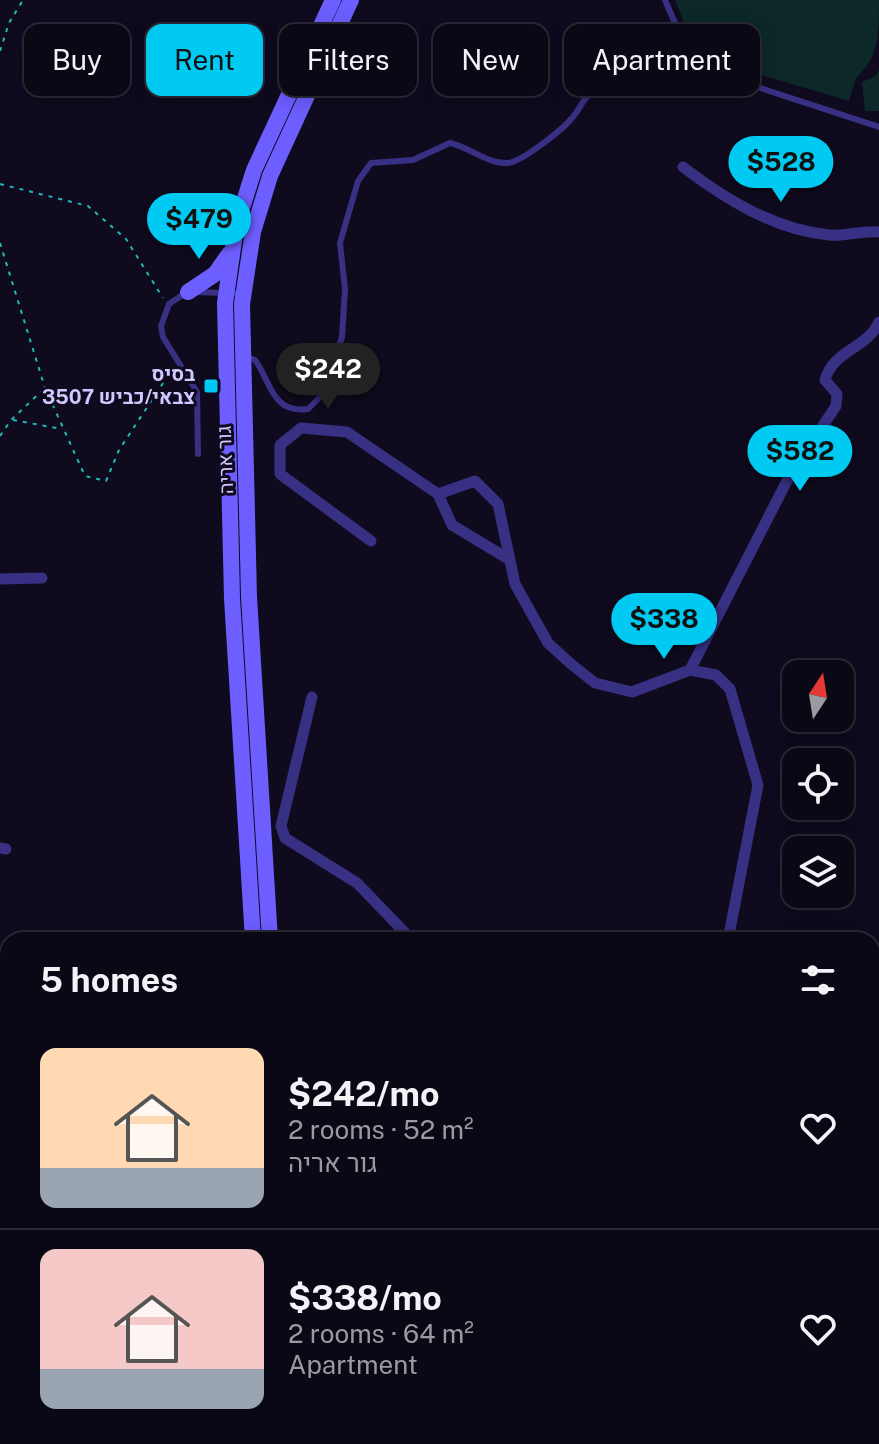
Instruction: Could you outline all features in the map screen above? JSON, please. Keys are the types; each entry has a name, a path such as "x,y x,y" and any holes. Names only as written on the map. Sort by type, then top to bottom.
{"main road":[{"name":"גור אריה","path":"270,932 249,597 241,355 231,249 254,170 333,0"},
{"name":"גור אריה","path":"253,932 232,598 224,355 234,294 270,176 351,0"},
{"path":"188,292 215,274 231,249"}],"street":[{"path":"683,167 736,204 789,226 831,236 879,232"},
{"path":"690,670 790,475 836,406 837,394 825,380 828,370 834,359 874,333 879,322"},
{"path":"371,541 280,474 280,445 301,428 347,432 438,494 452,525 510,560"},
{"path":"438,494 475,481 498,504 515,584 548,643 595,683 632,692 690,670 716,675 730,689 758,785 730,932"},
{"path":"0,579 42,578"},
{"path":"312,697 281,826 285,838 357,883 404,932"}],"lane":[{"path":"665,0 675,24"},
{"path":"760,88 879,127"},
{"path":"241,355 255,360 272,395 289,408 308,409 323,394 345,317 340,243 358,181 371,163 413,160 450,143 508,163 532,151 572,118 587,96"},
{"path":"198,454 197,392 163,337 161,326 169,304 188,292 234,294"}],"path":[{"path":"0,51 9,23 23,0"},
{"path":"0,184 88,206 126,239 169,304"},
{"path":"0,243 45,388 85,476 106,481 119,450 172,370 184,368"},
{"path":"0,436 11,420 45,388"},
{"path":"11,420 63,429"}],"green space":[{"path":"675,0 879,0 876,45 869,62 856,78 849,101 760,75 760,24 684,24"},
{"path":"879,70 879,111 865,111 862,82 876,76"}],"place":[{"name":"בסיס צבאי/כביש 3507","path":"211,386"}]}
